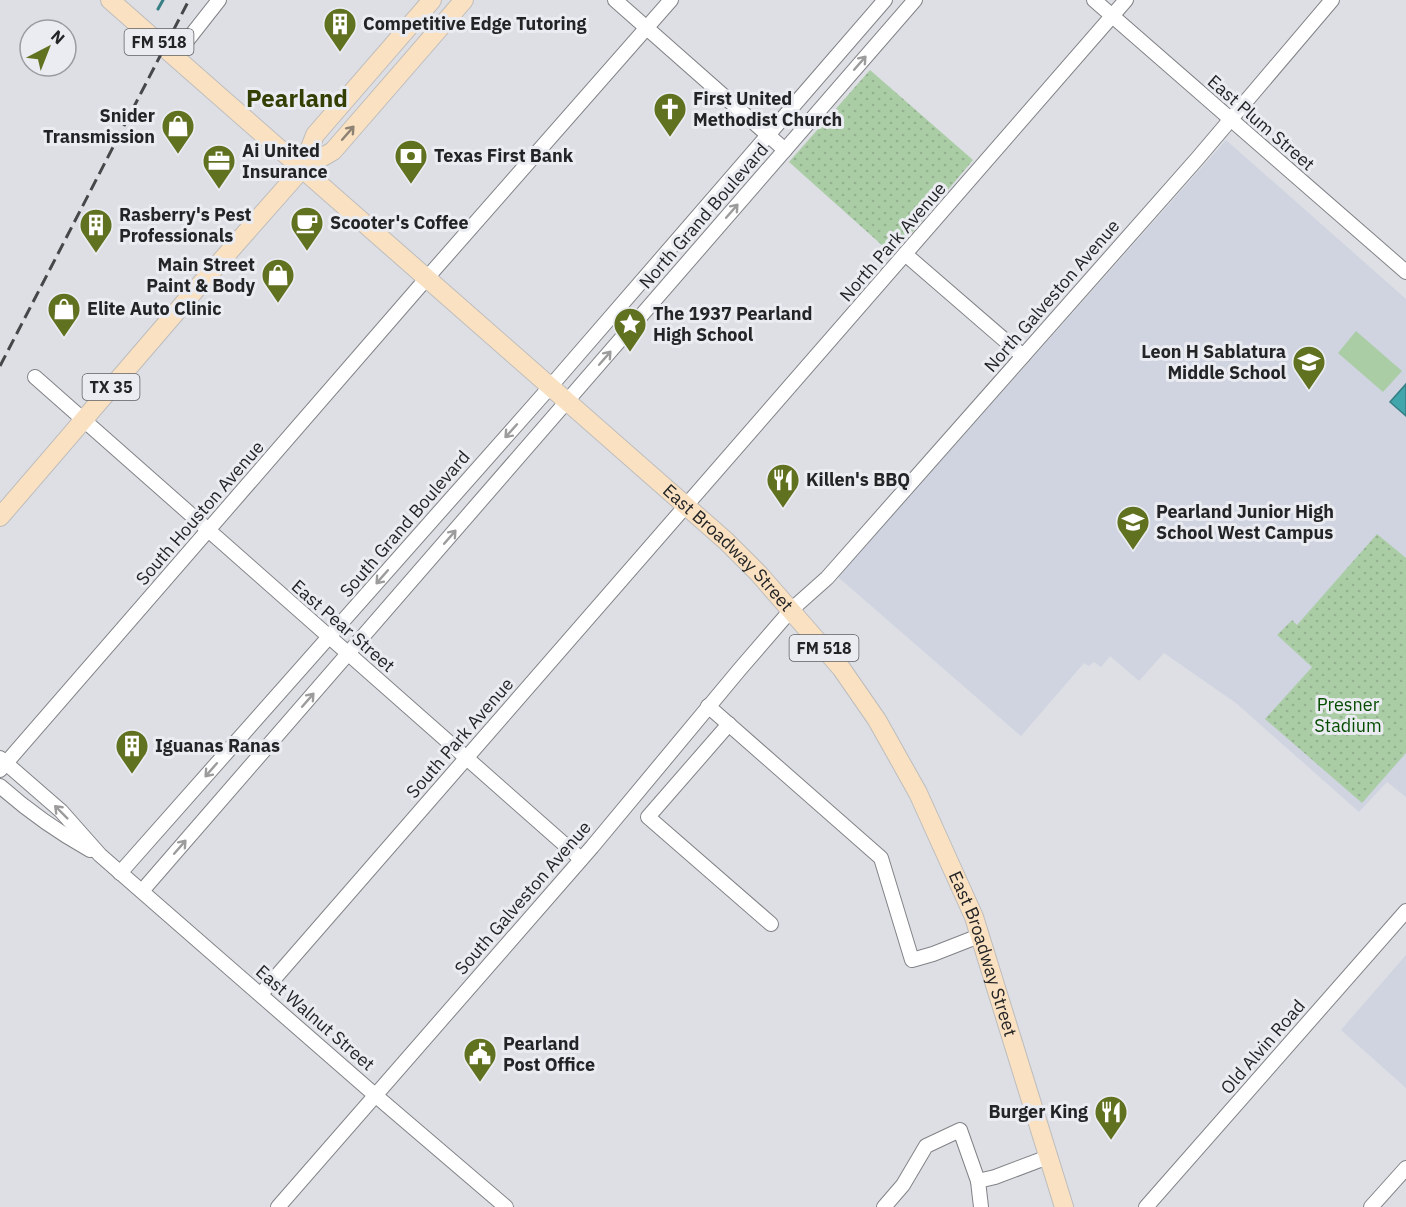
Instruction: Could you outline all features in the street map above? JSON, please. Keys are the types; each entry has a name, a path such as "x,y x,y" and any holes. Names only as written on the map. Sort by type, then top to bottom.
{"main road":[{"name":"FM 518","path":"110,0 302,169"},
{"name":"TX 35","path":"302,169 315,135 432,0"},
{"name":"TX 35","path":"0,517 302,169 333,151 464,0"},
{"name":"East Broadway Street","path":"302,169 749,563 841,668 893,747 934,826 974,917 1064,1207"}],"street":[{"path":"176,56 219,0"},
{"path":"615,0 785,150"},
{"name":"South Houston Avenue","path":"2,764 671,0"},
{"name":"North Grand Boulevard","path":"550,387 885,0"},
{"name":"North Grand Boulevard","path":"566,402 915,0"},
{"name":"East Plum Street","path":"1094,0 1406,272"},
{"name":"North Park Avenue","path":"686,506 1126,0"},
{"name":"North Galveston Avenue","path":"791,610 826,578 1023,356 1332,0"},
{"path":"905,254 1023,356"},
{"name":"East Pear Street","path":"35,377 581,859"},
{"name":"South Grand Boulevard","path":"120,873 550,387"},
{"path":"142,891 566,402"},
{"name":"South Park Avenue","path":"261,994 686,506"},
{"name":"South Galveston Avenue","path":"282,1206 375,1095 581,859 791,610"},
{"path":"708,706 881,858 912,960 979,936"},
{"path":"729,724 648,817 771,924"},
{"name":"East Walnut Street","path":"2,764 62,811 100,855 120,873 506,1207"},
{"name":"East Walnut Street","path":"0,786 46,823 100,855"},
{"name":"Old Alvin Road","path":"1146,1207 1406,911"},
{"path":"884,1207 903,1185 926,1146 960,1130 978,1181 981,1207"},
{"path":"978,1181 1048,1157"},
{"path":"1371,1207 1406,1168"}],"shaded area":[{"name":"Pearland Junior High School West Campus","path":"1226,140 1406,299 1406,797 1387,782 1359,812 1236,703 1164,653 1139,681 1110,656 1101,667 1094,662 1089,666 1084,663 1021,736 838,577"},
{"path":"1406,955 1406,1088 1341,1030"}],"green space":[{"path":"870,70 973,160 893,255 789,162"},
{"path":"1356,331 1402,371 1383,392 1338,353"},
{"name":"Presner Stadium","path":"1377,534 1406,558 1406,753 1362,803 1265,719 1312,667 1277,635 1292,620 1297,625"}],"water":[{"path":"1406,384 1406,416 1390,402"}],"waterway":[{"path":"158,9 163,0"}],"railway":[{"path":"0,366 189,0"}],"place":[{"name":"Competitive Edge Tutoring","path":"340,53"},
{"name":"First United Methodist Church","path":"670,138"},
{"name":"Snider Transmission","path":"178,155"},
{"name":"Texas First Bank","path":"411,185"},
{"name":"Ai United Insurance","path":"219,190"},
{"name":"Scooter's Coffee","path":"307,252"},
{"name":"Rasberry's Pest Professionals","path":"96,254"},
{"name":"Main Street Paint & Body","path":"278,304"},
{"name":"Elite Auto Clinic","path":"64,338"},
{"name":"The 1937 Pearland High School","path":"630,353"},
{"name":"Leon H Sablatura Middle School","path":"1309,391"},
{"name":"Killen's BBQ","path":"783,509"},
{"name":"Pearland Junior High School West Campus","path":"1133,551"},
{"name":"Iguanas Ranas","path":"132,775"},
{"name":"Pearland Post Office","path":"480,1083"},
{"name":"Burger King","path":"1111,1141"}],"district":[{"name":"Pearland","path":"297,99"}]}
